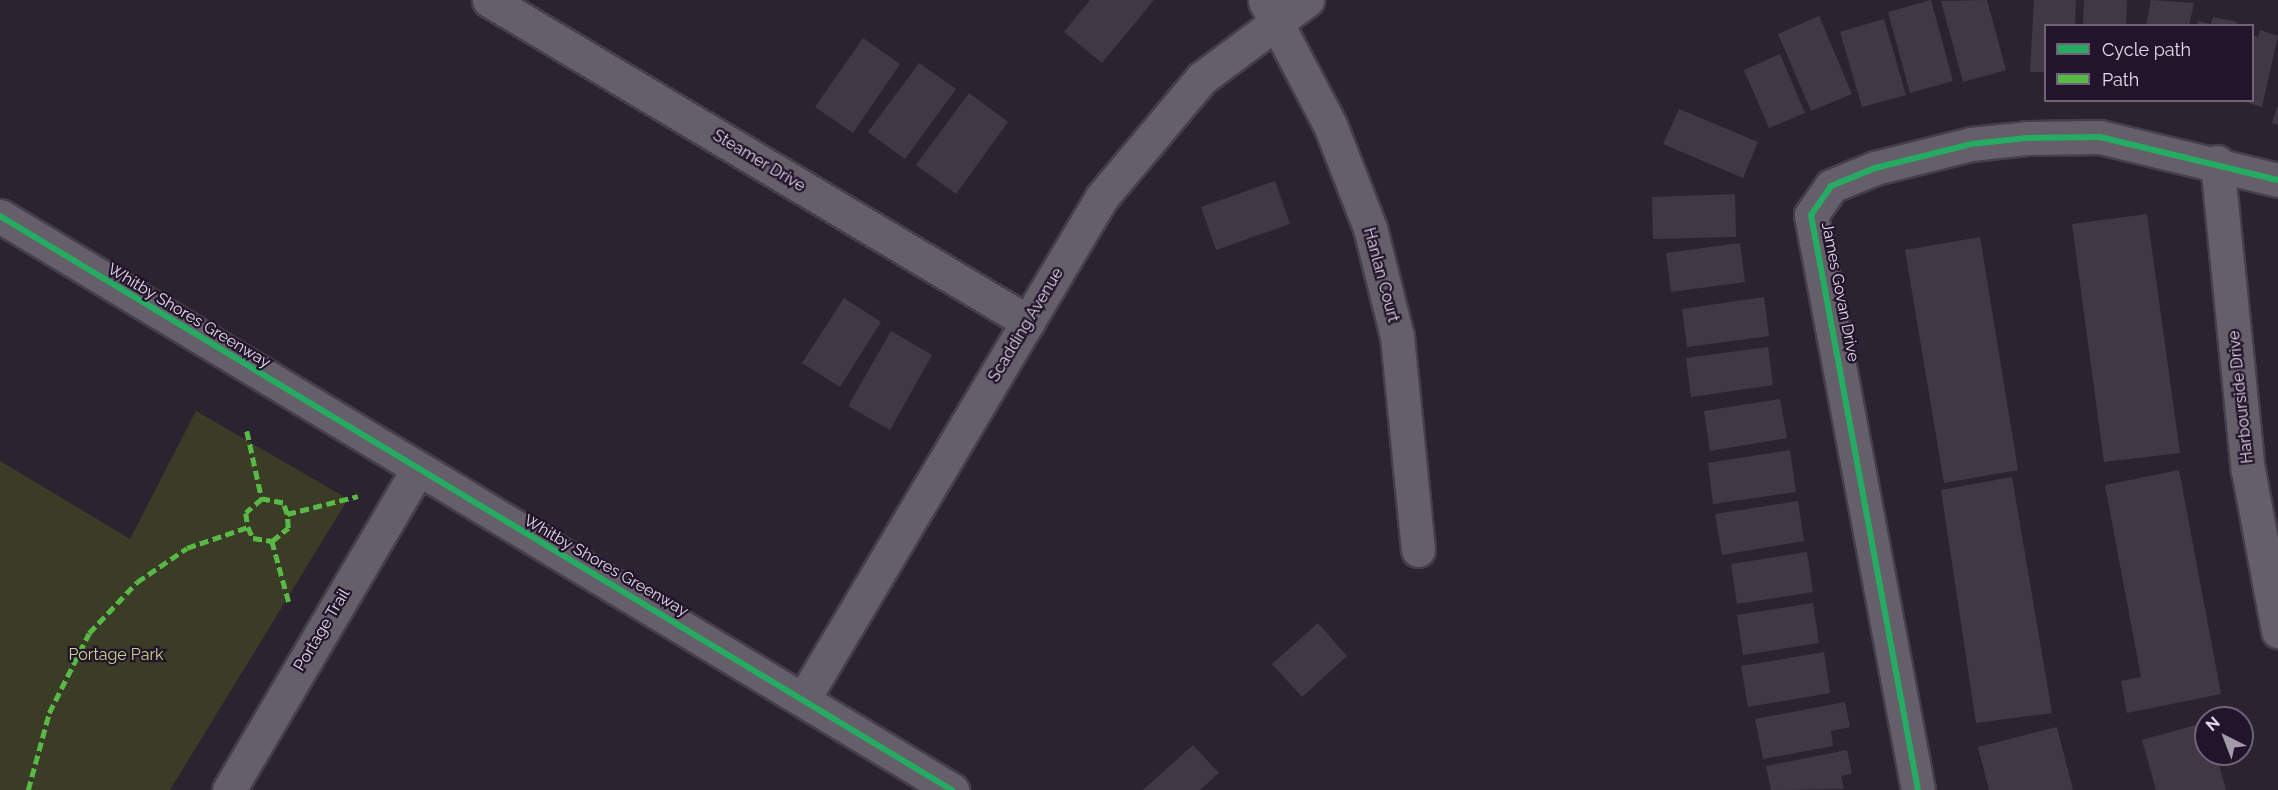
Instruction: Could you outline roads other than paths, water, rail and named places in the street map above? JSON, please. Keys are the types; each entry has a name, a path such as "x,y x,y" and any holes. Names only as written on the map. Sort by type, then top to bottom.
{"street":[{"name":"Steamer Drive","path":"489,0 1028,322"},
{"name":"Scadding Avenue","path":"804,698 1102,197 1202,78 1270,9 1307,0"},
{"name":"Hanlan Court","path":"1270,9 1329,125 1370,228 1397,336 1418,550"},
{"name":"James Govan Drive","path":"1918,790 1811,215 1831,186 1875,168 1971,144 2100,137 2217,162 2278,180"},
{"name":"Harbourside Drive","path":"2217,162 2248,470 2278,631"},
{"name":"Whitby Shores Greenway","path":"0,216 417,471 804,698 952,790"},
{"name":"Portage Trail","path":"229,790 417,471"}],"park label":[{"name":"Portage Park","path":"116,655"}]}
